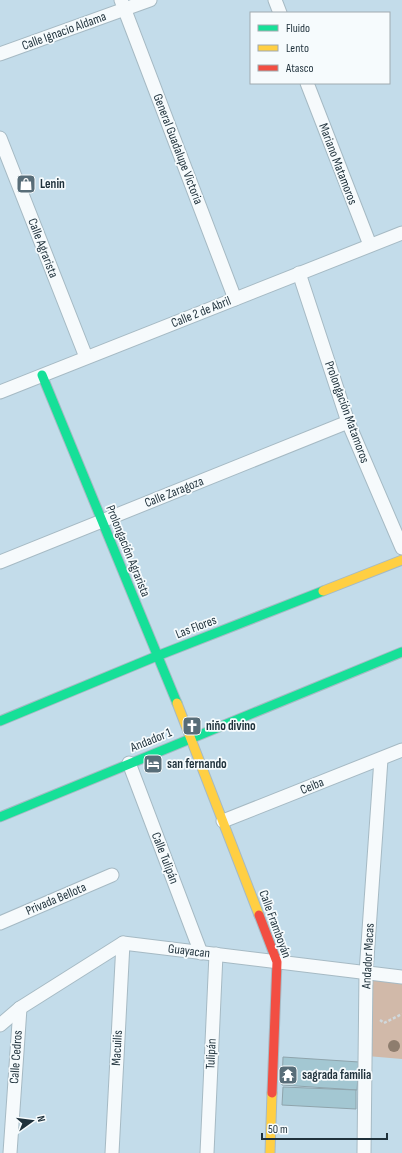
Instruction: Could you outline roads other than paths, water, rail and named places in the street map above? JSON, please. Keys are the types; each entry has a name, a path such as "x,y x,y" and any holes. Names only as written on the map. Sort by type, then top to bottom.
{"street":[{"name":"Calle Ignacio Aldama","path":"0,54 123,5 150,0"},
{"path":"274,0 280,12"},
{"name":"General Guadalupe Victoria","path":"123,5 235,299"},
{"name":"Mariano Matamoros","path":"307,84 370,245"},
{"name":"Calle Agrarista","path":"0,138 86,358"},
{"name":"Calle 2 de Abril","path":"0,392 402,233"},
{"name":"Prolongación Matamoros","path":"299,273 348,422 402,548"},
{"name":"Prolongación Agrarista","path":"42,375 191,738"},
{"name":"Calle Zaragoza","path":"0,562 348,422"},
{"name":"Las Flores","path":"0,721 157,656 402,560"},
{"name":"Andador 1","path":"0,817 402,652"},
{"name":"Calle Framboyán","path":"191,738 277,962 270,1153"},
{"name":"Ceiba","path":"223,821 402,750"},
{"name":"Andador Macas","path":"364,1153 366,973 381,758"},
{"name":"Calle Tulipán","path":"129,763 201,953"},
{"name":"Privada Bellota","path":"0,923 112,875"},
{"path":"0,1025 20,1008 123,943"},
{"name":"Guayacan","path":"123,943 402,978"},
{"name":"Macuilis","path":"112,1153 123,943"},
{"name":"Tulipán","path":"207,1153 216,954"},
{"name":"Calle Cedros","path":"10,1153 20,1008"}],"place":[{"name":"Lenin","path":"26,184"},
{"name":"niño divino","path":"192,726"},
{"name":"san fernando","path":"153,764"},
{"name":"sagrada familia","path":"288,1075"}]}
